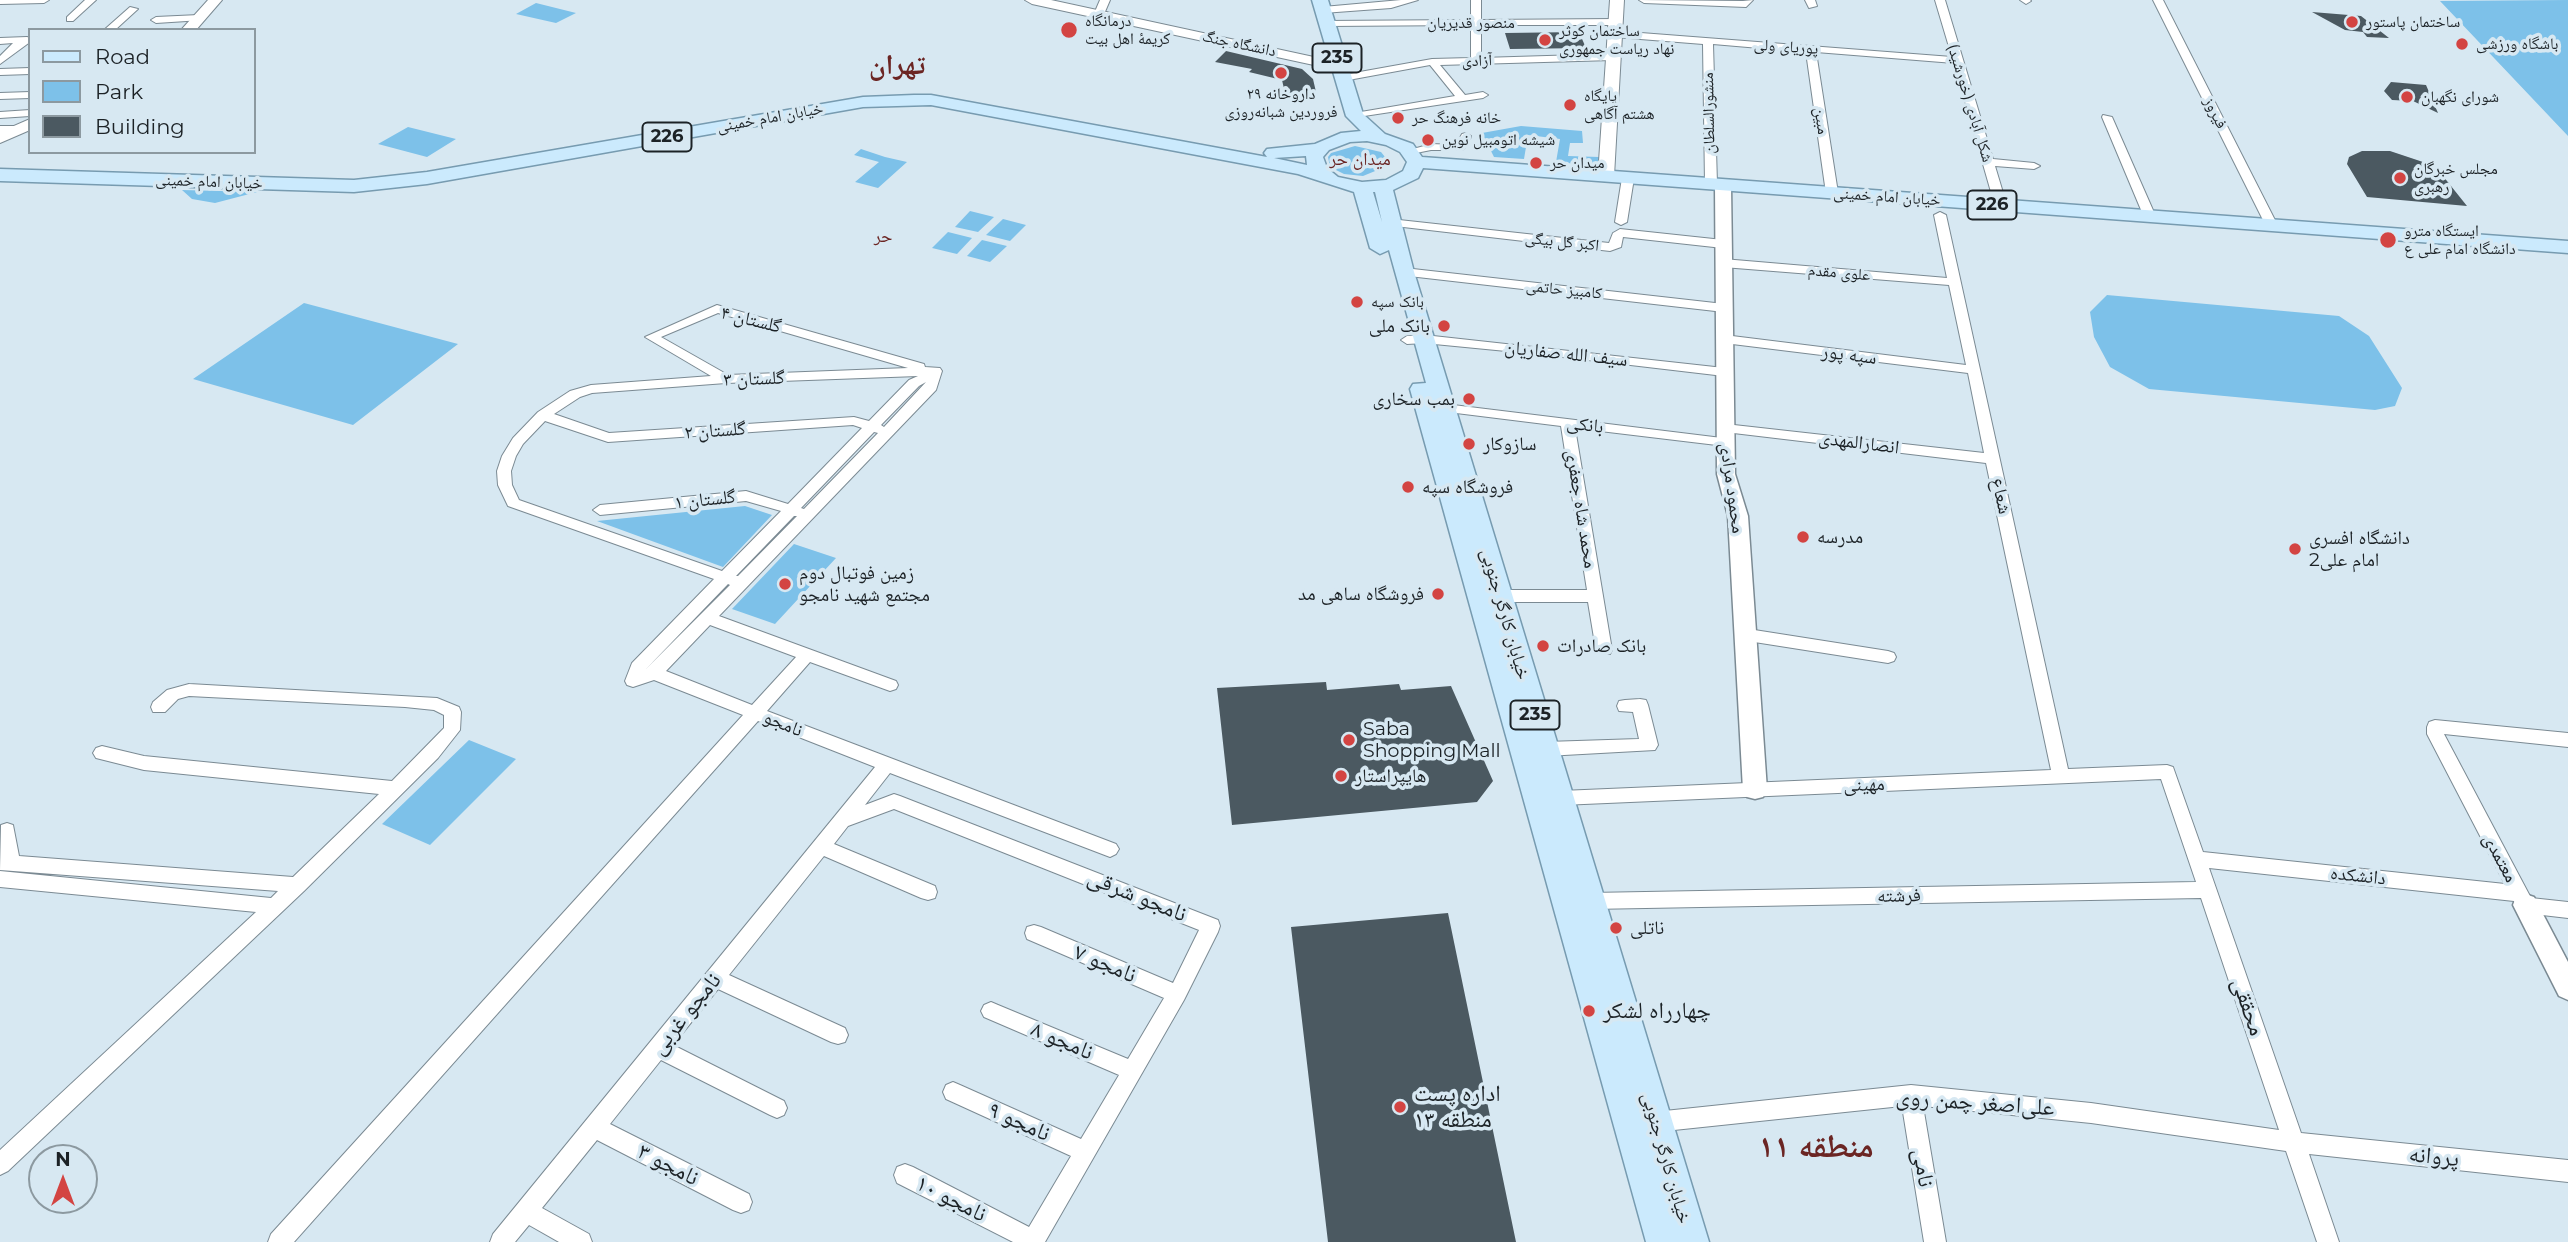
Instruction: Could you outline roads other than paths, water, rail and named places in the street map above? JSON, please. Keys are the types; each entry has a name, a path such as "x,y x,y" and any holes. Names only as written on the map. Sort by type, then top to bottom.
{"main road":[{"path":"190,28 215,0"},
{"name":"دانشگاه جنگ","path":"1032,0 1323,63"},
{"name":"235","path":"1306,0 1343,132 1338,139"},
{"path":"1605,176 1617,0"},
{"name":"235","path":"1323,11 1355,116"},
{"name":"خیابان امام خمینی","path":"0,163 314,181 354,186 427,178 863,91 922,88 1277,154 1320,149"},
{"name":"خیابان امام خمینی","path":"689,127 863,102 931,100 1302,169 1327,178"},
{"path":"1355,116 1367,131 1397,142 1413,157 1407,178 1373,187 1327,178 1315,166 1314,158 1320,149 1338,139 1378,137"},
{"path":"0,138 24,127"},
{"name":"خیابان امام خمینی","path":"1413,157 1717,185 2568,247"},
{"name":"خیابان امام خمینی","path":"0,175 314,181"},
{"name":"خیابان کارگر جنوبی","path":"1373,187 1390,223 1404,272 1415,340 1445,408 1691,1242"},
{"name":"خیابان کارگر جنوبی","path":"1373,187 1664,1242"}],"street":[{"path":"0,1 44,0"},
{"path":"70,19 91,0"},
{"path":"1098,14 1105,0"},
{"path":"1323,11 1391,5 1413,0"},
{"path":"1476,0 1476,60"},
{"path":"1644,0 1746,4 1748,0"},
{"name":"شکل آبادی (خورشید)","path":"1940,0 2001,206"},
{"name":"فیروز","path":"2158,0 2272,226"},
{"path":"111,28 132,9"},
{"name":"منصور قدیریان","path":"1323,11 1476,23 1615,28"},
{"path":"156,20 199,18"},
{"name":"پوریای ولی","path":"1615,28 1708,41 1957,60"},
{"path":"0,41 26,40"},
{"path":"0,61 26,40"},
{"name":"منشورالسلطان","path":"1708,41 1717,185"},
{"name":"مبین","path":"1811,49 1832,193"},
{"name":"آزادی","path":"1343,78 1432,62 1613,57"},
{"path":"1432,62 1462,98"},
{"path":"0,72 28,71"},
{"path":"0,96 28,95"},
{"path":"1355,116 1483,95"},
{"path":"0,115 28,114"},
{"path":"2107,117 2150,217"},
{"path":"0,129 24,127"},
{"path":"1413,157 1431,147 1461,147 1466,136"},
{"path":"1988,162 2034,166"},
{"path":"1620,222 1628,178"},
{"name":"محمود مرادی","path":"1717,185 1723,244 1726,474 1738,516 1748,635 1755,790"},
{"name":"شعاع","path":"1940,215 2061,776"},
{"name":"اکبر گل بیگی","path":"1390,223 1610,247 1618,244 1617,236 1626,233 1723,244"},
{"name":"علوی مقدم","path":"1723,263 1955,282"},
{"name":"کامبیز حاتمی","path":"1404,272 1724,308"},
{"name":"گلستان ۴","path":"726,379 651,337 717,309 935,371"},
{"name":"سپه پور","path":"1724,339 1974,370"},
{"name":"سیف الله صفاریان","path":"1415,340 1724,372"},
{"path":"725,578 914,383 935,371"},
{"path":"654,673 931,387 935,371"},
{"name":"گلستان ۳","path":"543,415 575,394 591,389 726,379 935,371"},
{"name":"بانکی","path":"1445,408 1567,423 1725,435"},
{"path":"543,415 518,441 509,456 505,485 513,503 741,583"},
{"name":"گلستان ۲","path":"543,415 608,438 854,421 888,432"},
{"name":"محمد شاه جعفری","path":"1567,423 1604,650"},
{"name":"انصارالمهدی","path":"1725,435 1993,459"},
{"name":"گلستان ۱","path":"600,510 746,496 808,514"},
{"name":"نامجو","path":"725,578 638,667 633,681 654,673 1110,849"},
{"name":"محمد شاه جعفری","path":"1500,596 1595,596"},
{"path":"707,618 890,685"},
{"path":"1748,635 1888,657"},
{"path":"278,1242 807,654"},
{"path":"0,1164 275,906 432,753 452,730 453,712 437,704 405,701 189,690 173,694 159,707"},
{"path":"1546,749 1649,745 1640,705 1625,706"},
{"name":"معتمدی","path":"2568,740 2435,727 2435,734 2568,988"},
{"path":"103,752 144,764 394,788"},
{"name":"نامجو غربی","path":"501,1242 887,765"},
{"name":"مهینی","path":"1560,798 2167,772"},
{"name":"محققی","path":"2167,772 2297,1142 2328,1242"},
{"name":"نامجو شرقی","path":"842,820 894,801 1211,926 1177,994 1033,1242"},
{"path":"7,830 6,862 297,885"},
{"path":"821,847 928,892"},
{"name":"دانشکده","path":"2197,859 2522,900 2568,910"},
{"path":"0,879 275,906"},
{"name":"فرشته","path":"1590,901 2207,890"},
{"name":"نامجو ۷","path":"1034,933 1177,994"},
{"path":"715,978 838,1035"},
{"name":"نامجو ۸","path":"991,1011 1132,1071"},
{"path":"658,1048 777,1108"},
{"name":"نامجو ۹","path":"953,1092 1085,1152"},
{"name":"علی‌اصغر چمن روی","path":"1656,1122 1911,1095 2091,1113 2297,1142"},
{"name":"نامی","path":"1911,1095 1935,1242"},
{"name":"نامجو ۳","path":"594,1127 741,1202"},
{"name":"پروانه","path":"2297,1142 2568,1171"},
{"name":"نامجو ۱۰","path":"905,1175 1033,1242"},
{"path":"526,1211 581,1242"}],"place":[{"name":"ساختمان پاستور","path":"2352,22"},
{"name":"درمانگاه کریمهٔ اهل بیت","path":"1069,30"},
{"name":"ساختمان کوثر نهاد ریاست جمهوری","path":"1545,40"},
{"name":"باشگاه ورزشی","path":"2462,44"},
{"name":"داروخانه ۲۹ فروردین شبانه‌روزی","path":"1281,73"},
{"name":"شورای نگهبان","path":"2407,97"},
{"name":"پایگاه هشتم آگاهی","path":"1570,105"},
{"name":"خانه فرهنگ حر","path":"1398,118"},
{"name":"شیشه اتومبیل نوین","path":"1428,140"},
{"name":"میدان حر","path":"1536,163"},
{"name":"مجلس خبرگان رهبری","path":"2400,178"},
{"name":"ایستگاه مترو دانشگاه امام علی ع","path":"2388,240"},
{"name":"بانک سپه","path":"1357,302"},
{"name":"بانک ملی","path":"1444,326"},
{"name":"بمب سخاری","path":"1469,399"},
{"name":"سازوکار","path":"1469,444"},
{"name":"فروشگاه سپه","path":"1408,487"},
{"name":"مدرسه","path":"1803,537"},
{"name":"دانشگاه افسری امام علی2","path":"2295,549"},
{"name":"زمین فوتبال دوم مجتمع شهید نامجو","path":"785,584"},
{"name":"فروشگاه ساهی مد","path":"1438,594"},
{"name":"بانک صادرات","path":"1543,646"},
{"name":"Saba Shopping Mall","path":"1349,740"},
{"name":"هایپراستار","path":"1341,776"},
{"name":"ناتلی","path":"1616,928"},
{"name":"چهارراه لشکر","path":"1589,1011"},
{"name":"اداره پست منطقه ۱۳","path":"1400,1107"}],"district":[{"name":"تهران","path":"897,66"},
{"name":"میدان حر","path":"1360,160"},
{"name":"حر","path":"883,237"},
{"name":"منطقه ۱۱","path":"1816,1148"}]}
